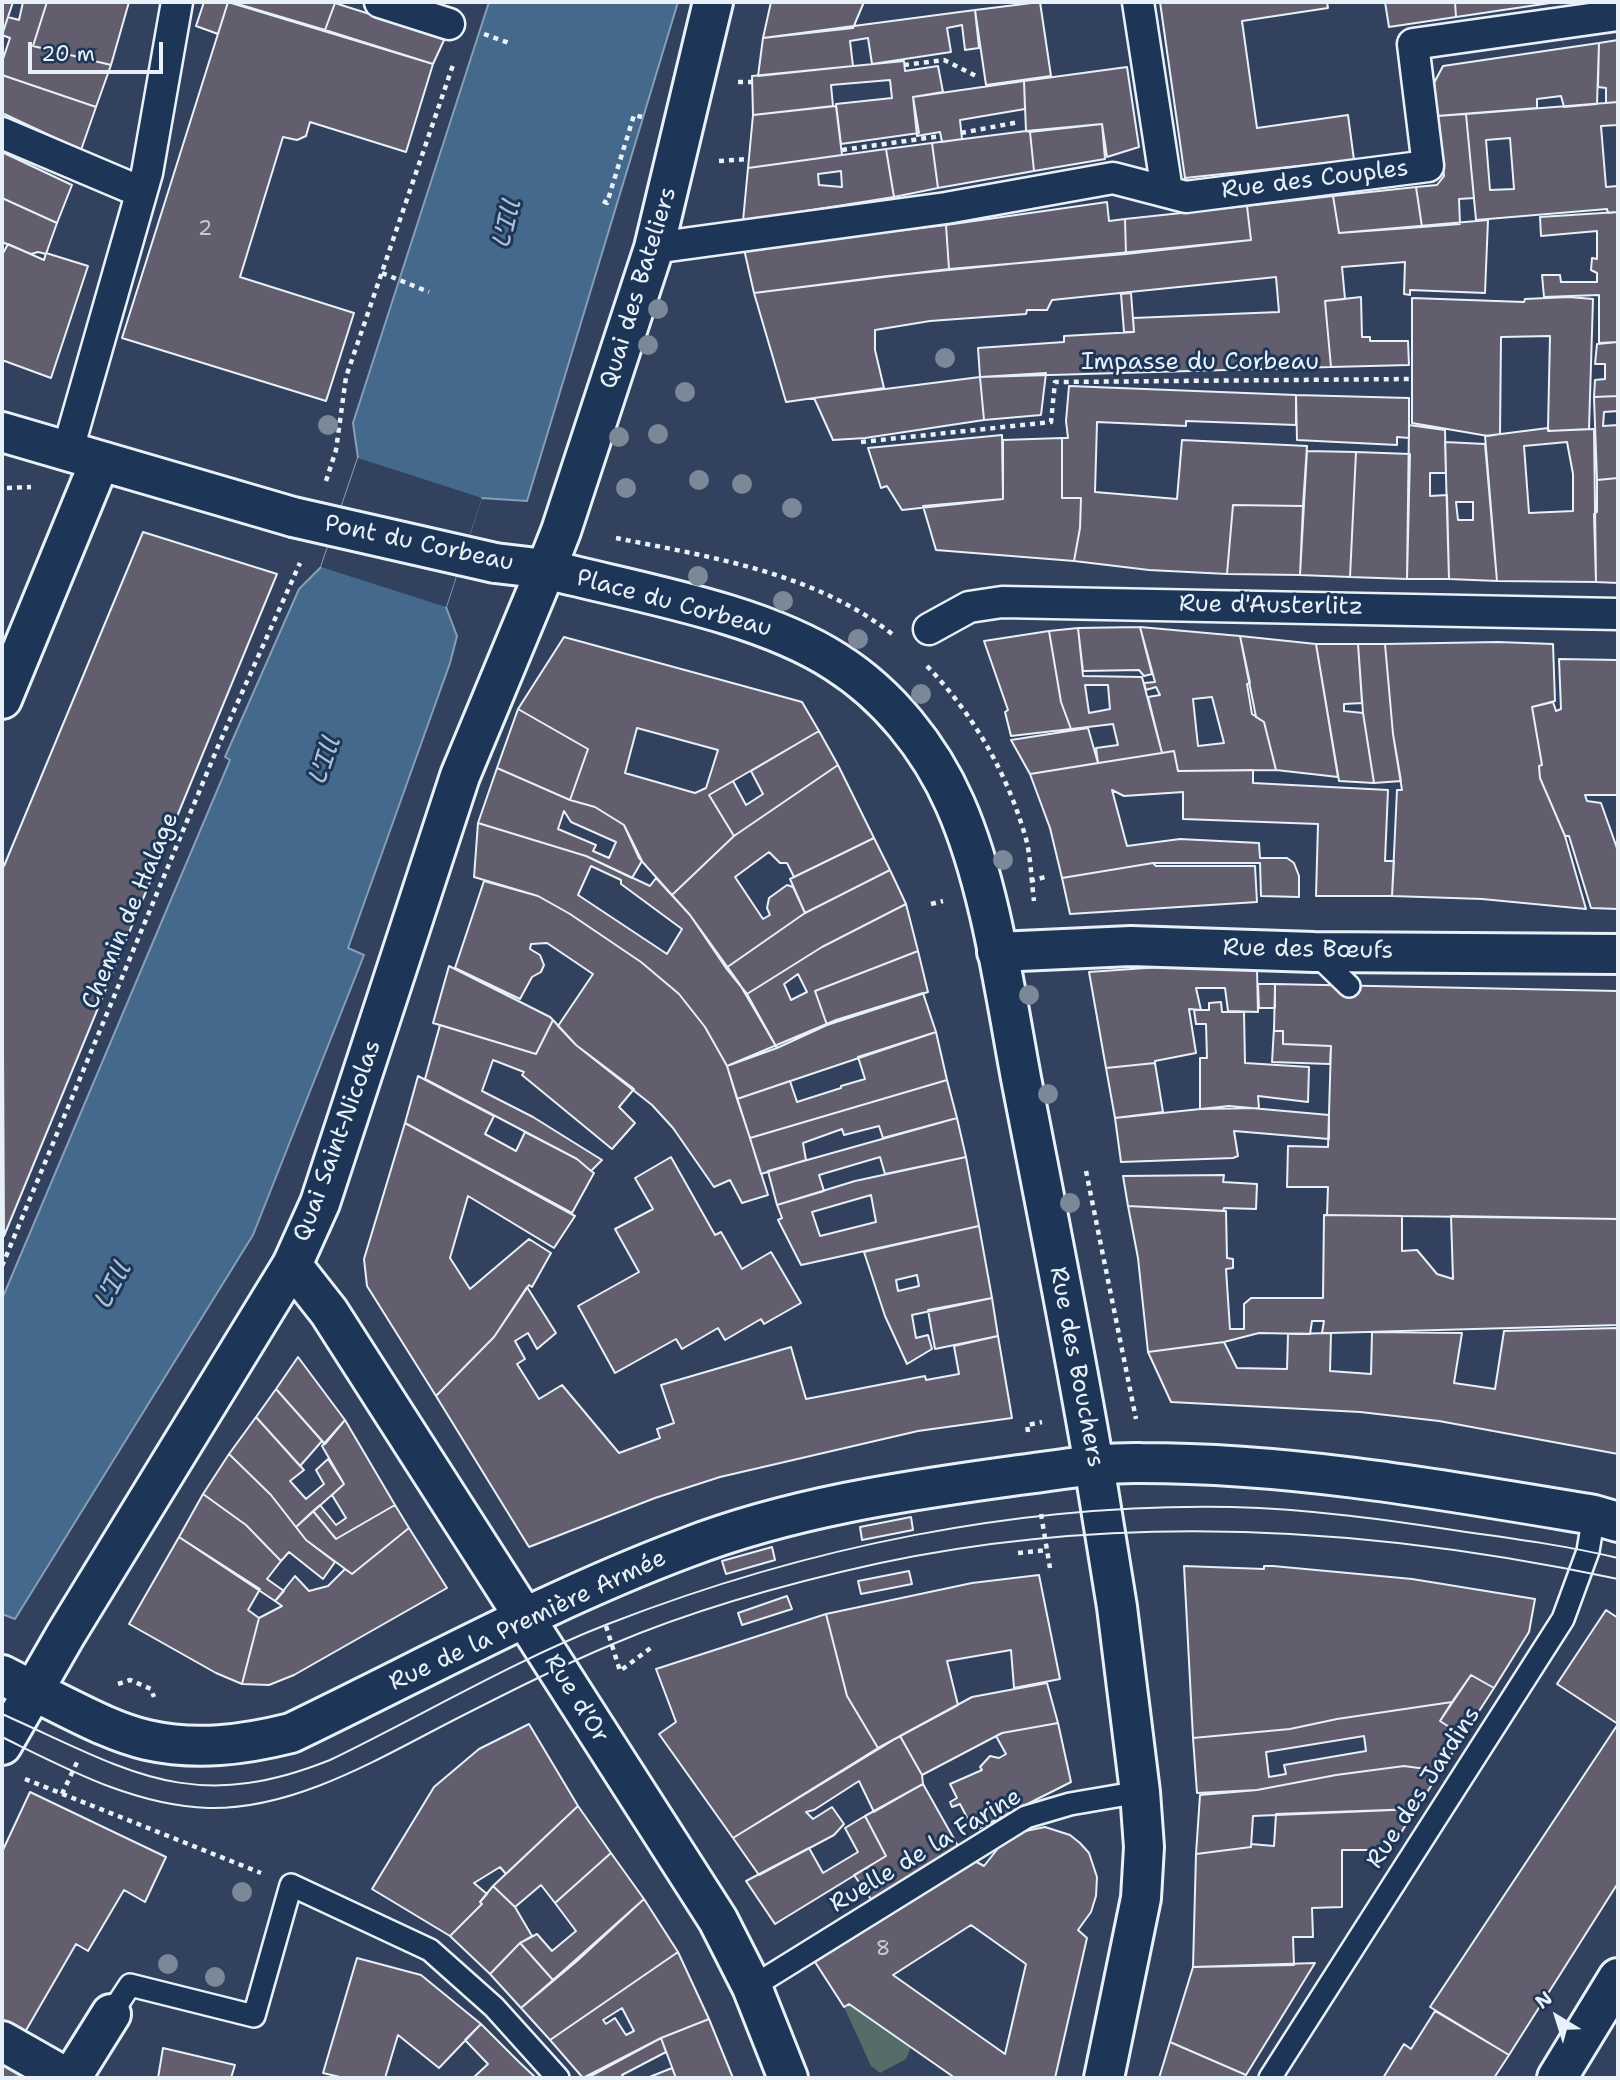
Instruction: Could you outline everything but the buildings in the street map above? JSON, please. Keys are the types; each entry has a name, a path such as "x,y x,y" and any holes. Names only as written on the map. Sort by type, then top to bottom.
{"street":[{"path":"2,699 84,457 147,173 177,2"},
{"path":"380,2 449,24"},
{"name":"Quai des Bateliers","path":"546,569 654,248 713,2"},
{"path":"1138,2 1167,191"},
{"name":"Rue des Couples","path":"654,248 946,208 1113,178 1186,197 1428,166 1413,44 1618,15"},
{"path":"2,133 141,192"},
{"name":"Pont du Corbeau","path":"2,432 293,517 495,563 546,569"},
{"name":"Place du Corbeau","path":"546,569 747,621 782,634 836,661 872,689"},
{"name":"Quai Saint-Nicolas","path":"2,1745 18,1683 292,1265 324,1190 460,776 546,569"},
{"name":"Rue d'Austerlitz","path":"929,629 968,607 1002,602 1618,614"},
{"name":"Rue des Bouchers","path":"872,689 915,736 955,805 997,952 1094,1465 1140,1792 1144,1847 1141,1898 1104,2078"},
{"name":"Rue des Bœufs","path":"997,952 1131,946 1314,952 1618,954"},
{"name":"Rue d'Or","path":"292,1265 329,1312 718,1920 752,1987 788,2078"},
{"name":"Rue de la Première Armée","path":"18,1683 106,1725 147,1740 195,1746 243,1745 291,1733 594,1585 690,1546 798,1514 938,1486 1094,1465 1140,1462 1346,1475 1606,1518"},
{"path":"1557,2078 1618,1978"},
{"path":"2,2041 69,2078 111,2014"}],"lane":[{"path":"1314,952 1349,986"},
{"name":"Rue des Jardins","path":"1270,2078 1563,1619 1588,1551 1606,1518"},
{"name":"Ruelle de la Farine","path":"752,1987 1026,1817 1070,1804 1140,1792"},
{"path":"111,2014 130,1985 254,2015 291,1885 430,1950 494,2007 558,2078"}],"path":[{"path":"336,450 346,377 457,53"},
{"path":"904,65 944,60 978,77"},
{"path":"603,201 607,203 634,115 643,117"},
{"path":"961,133 1019,122"},
{"path":"842,150 941,136"},
{"path":"382,273 429,292"},
{"name":"Impasse du Corbeau","path":"861,442 1051,422 1055,382 1410,379"},
{"name":"Chemin de Halage","path":"2,1266 219,744 298,570"},
{"path":"1031,881 1049,876"},
{"path":"1018,1553 1047,1550"},
{"path":"620,1671 652,1647"},
{"path":"31,1781 291,1885"}],"green space":[{"path":"849,2004 911,2047 906,2059 880,2073 871,2066 844,2007"}],"water":[{"name":"L'Ill","path":"489,2 678,2 527,501 481,498 446,607 457,636 450,663 348,948 364,955 253,1235 15,1619 2,1614 2,1299 230,760 225,757 299,589 321,567 358,458 353,423"}],"pier":[{"path":"358,458 482,498 446,607 321,567"}],"tram line":[{"path":"2,1714 87,1753 161,1779 198,1785 237,1784 281,1776 330,1760 503,1671 573,1639 683,1597 836,1552 914,1535 1072,1513 1152,1508 1232,1507 1291,1510 1379,1519 1504,1537 1618,1558"},
{"path":"2,1737 101,1783 153,1800 208,1808 272,1801 334,1780 365,1766 592,1653 711,1608 880,1563 972,1547 1064,1536 1249,1532 1342,1537 1527,1561 1618,1579"}]}
